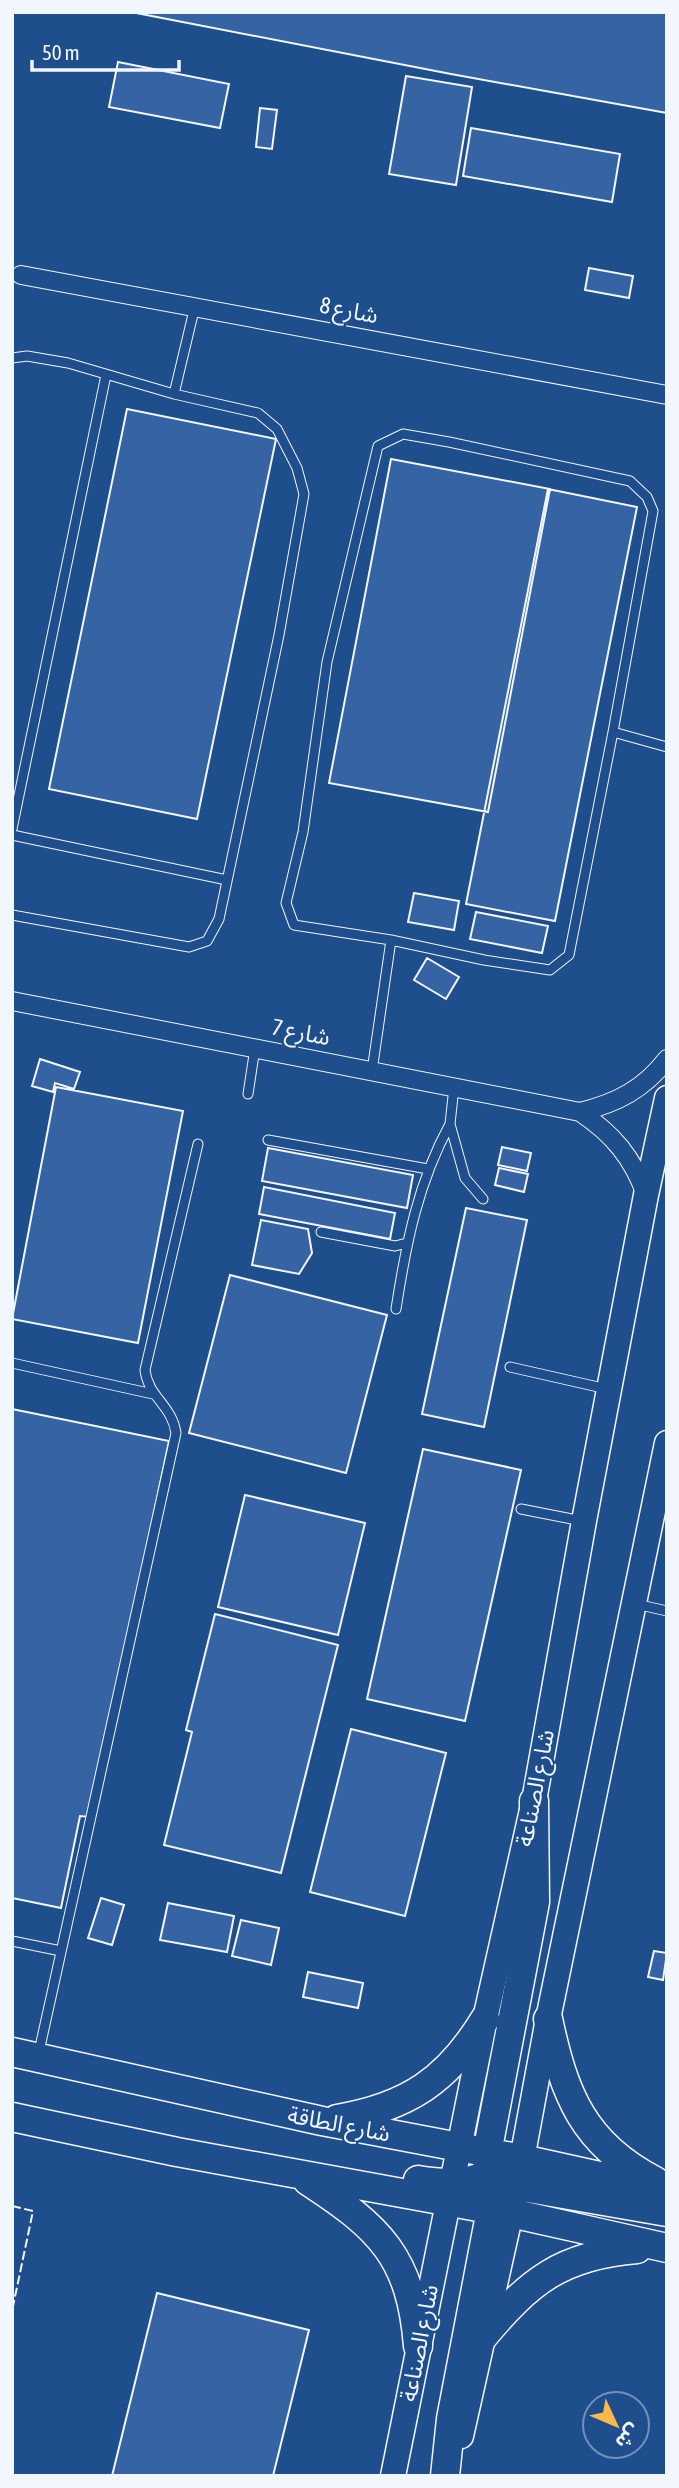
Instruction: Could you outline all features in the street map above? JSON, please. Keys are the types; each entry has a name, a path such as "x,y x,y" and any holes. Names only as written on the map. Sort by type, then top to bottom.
{"main road":[{"path":"445,2476 451,2419 493,2179 535,1902 534,1801"},
{"path":"322,2121 357,2116 416,2093 444,2073 467,2048 485,2019"},
{"path":"548,2019 556,2058 568,2094 587,2127 614,2154 667,2189"},
{"name":"شارع الطاقة","path":"25,2055 322,2121 493,2179 665,2248"},
{"path":"12,2117 297,2174 450,2193 493,2179 667,2212"},
{"path":"177,2151 232,2151 271,2155 450,2193"},
{"path":"297,2174 360,2218 390,2251 409,2291 415,2313 418,2346"},
{"name":"شارع الطاقة","path":"493,2179 667,2189"},
{"path":"482,2338 506,2309 532,2285 561,2266 598,2254 665,2248"}],"street":[{"name":"شارع 8","path":"15,274 667,395"},
{"name":"شارع 7","path":"12,1001 580,1112 608,1105 633,1093 654,1075 667,1059"},
{"name":"شارع الصناعة","path":"452,2476 482,2338 493,2179 485,2019 534,1801 584,1521 667,1098"},
{"name":"شارع 7","path":"580,1112 615,1139 638,1174 646,1195"},
{"name":"شارع الصناعة","path":"493,2179 548,2019 664,1469 667,1443"},
{"name":"شارع الصناعة","path":"393,2476 450,2193 493,2179"}],"lane":[{"path":"174,394 195,306"},
{"path":"12,358 27,356 68,363 174,394 258,413 277,429 297,468 304,494 279,635 219,919 207,941 189,947 12,915"},
{"path":"12,829 106,375"},
{"path":"403,434 630,481 647,497 653,511 569,955 550,970 484,960 391,940 294,925 286,903 303,832 327,662 379,446 403,434"},
{"path":"613,732 667,747"},
{"path":"12,835 227,880"},
{"path":"372,1071 391,940"},
{"path":"248,1094 255,1048"},
{"path":"396,1309 407,1243 428,1169 450,1124 454,1087"},
{"path":"450,1124 465,1178 484,1199"},
{"path":"268,1140 428,1169"},
{"path":"25,2055 61,1951 176,1433 169,1411 146,1382 145,1370 198,1144"},
{"path":"321,1232 395,1246 407,1243"},
{"path":"12,1363 153,1394"},
{"path":"510,1367 609,1390"},
{"path":"521,1509 584,1521"},
{"path":"634,1604 667,1611"},
{"path":"12,1941 61,1951"}],"building":[{"path":"131,12 667,12 667,113 451,74"},
{"path":"118,62 229,84 220,128 109,107"},
{"path":"406,76 472,87 456,185 389,174"},
{"path":"260,108 277,110 272,149 256,147"},
{"path":"471,128 620,154 612,202 463,176"},
{"path":"589,268 633,276 629,298 585,290"},
{"path":"127,409 276,439 197,819 49,789"},
{"path":"391,459 550,489 488,812 329,783"},
{"path":"548,489 637,507 555,921 466,904"},
{"path":"414,893 459,901 454,930 408,922"},
{"path":"476,912 548,926 542,953 470,939"},
{"path":"427,958 459,977 446,999 414,980"},
{"path":"40,1059 80,1072 74,1089 55,1083 53,1092 32,1086"},
{"path":"56,1087 183,1111 138,1343 12,1319"},
{"path":"502,1147 531,1153 527,1171 498,1165"},
{"path":"268,1148 413,1175 407,1208 262,1181"},
{"path":"499,1168 528,1174 524,1192 495,1185"},
{"path":"264,1187 395,1213 390,1239 259,1214"},
{"path":"466,1208 527,1220 484,1427 422,1414"},
{"path":"261,1220 308,1229 312,1253 299,1274 252,1265"},
{"path":"230,1275 387,1315 346,1473 189,1433"},
{"path":"12,1409 169,1441 90,1817 80,1816 61,1908 12,1898"},
{"path":"423,1449 521,1470 465,1721 367,1699"},
{"path":"245,1495 365,1523 338,1635 218,1607"},
{"path":"215,1614 338,1645 281,1873 164,1845 192,1732 186,1730"},
{"path":"351,1729 446,1753 405,1916 310,1892"},
{"path":"101,1898 124,1905 112,1945 88,1938"},
{"path":"168,1903 234,1916 227,1952 160,1940"},
{"path":"241,1920 279,1928 271,1965 232,1956"},
{"path":"654,1951 667,1953 663,1980 648,1977"},
{"path":"308,1972 363,1983 358,2008 303,1997"},
{"path":"157,2293 309,2330 273,2476 112,2476"}],"fence":[{"path":"12,2206 33,2211 12,2311"}]}
